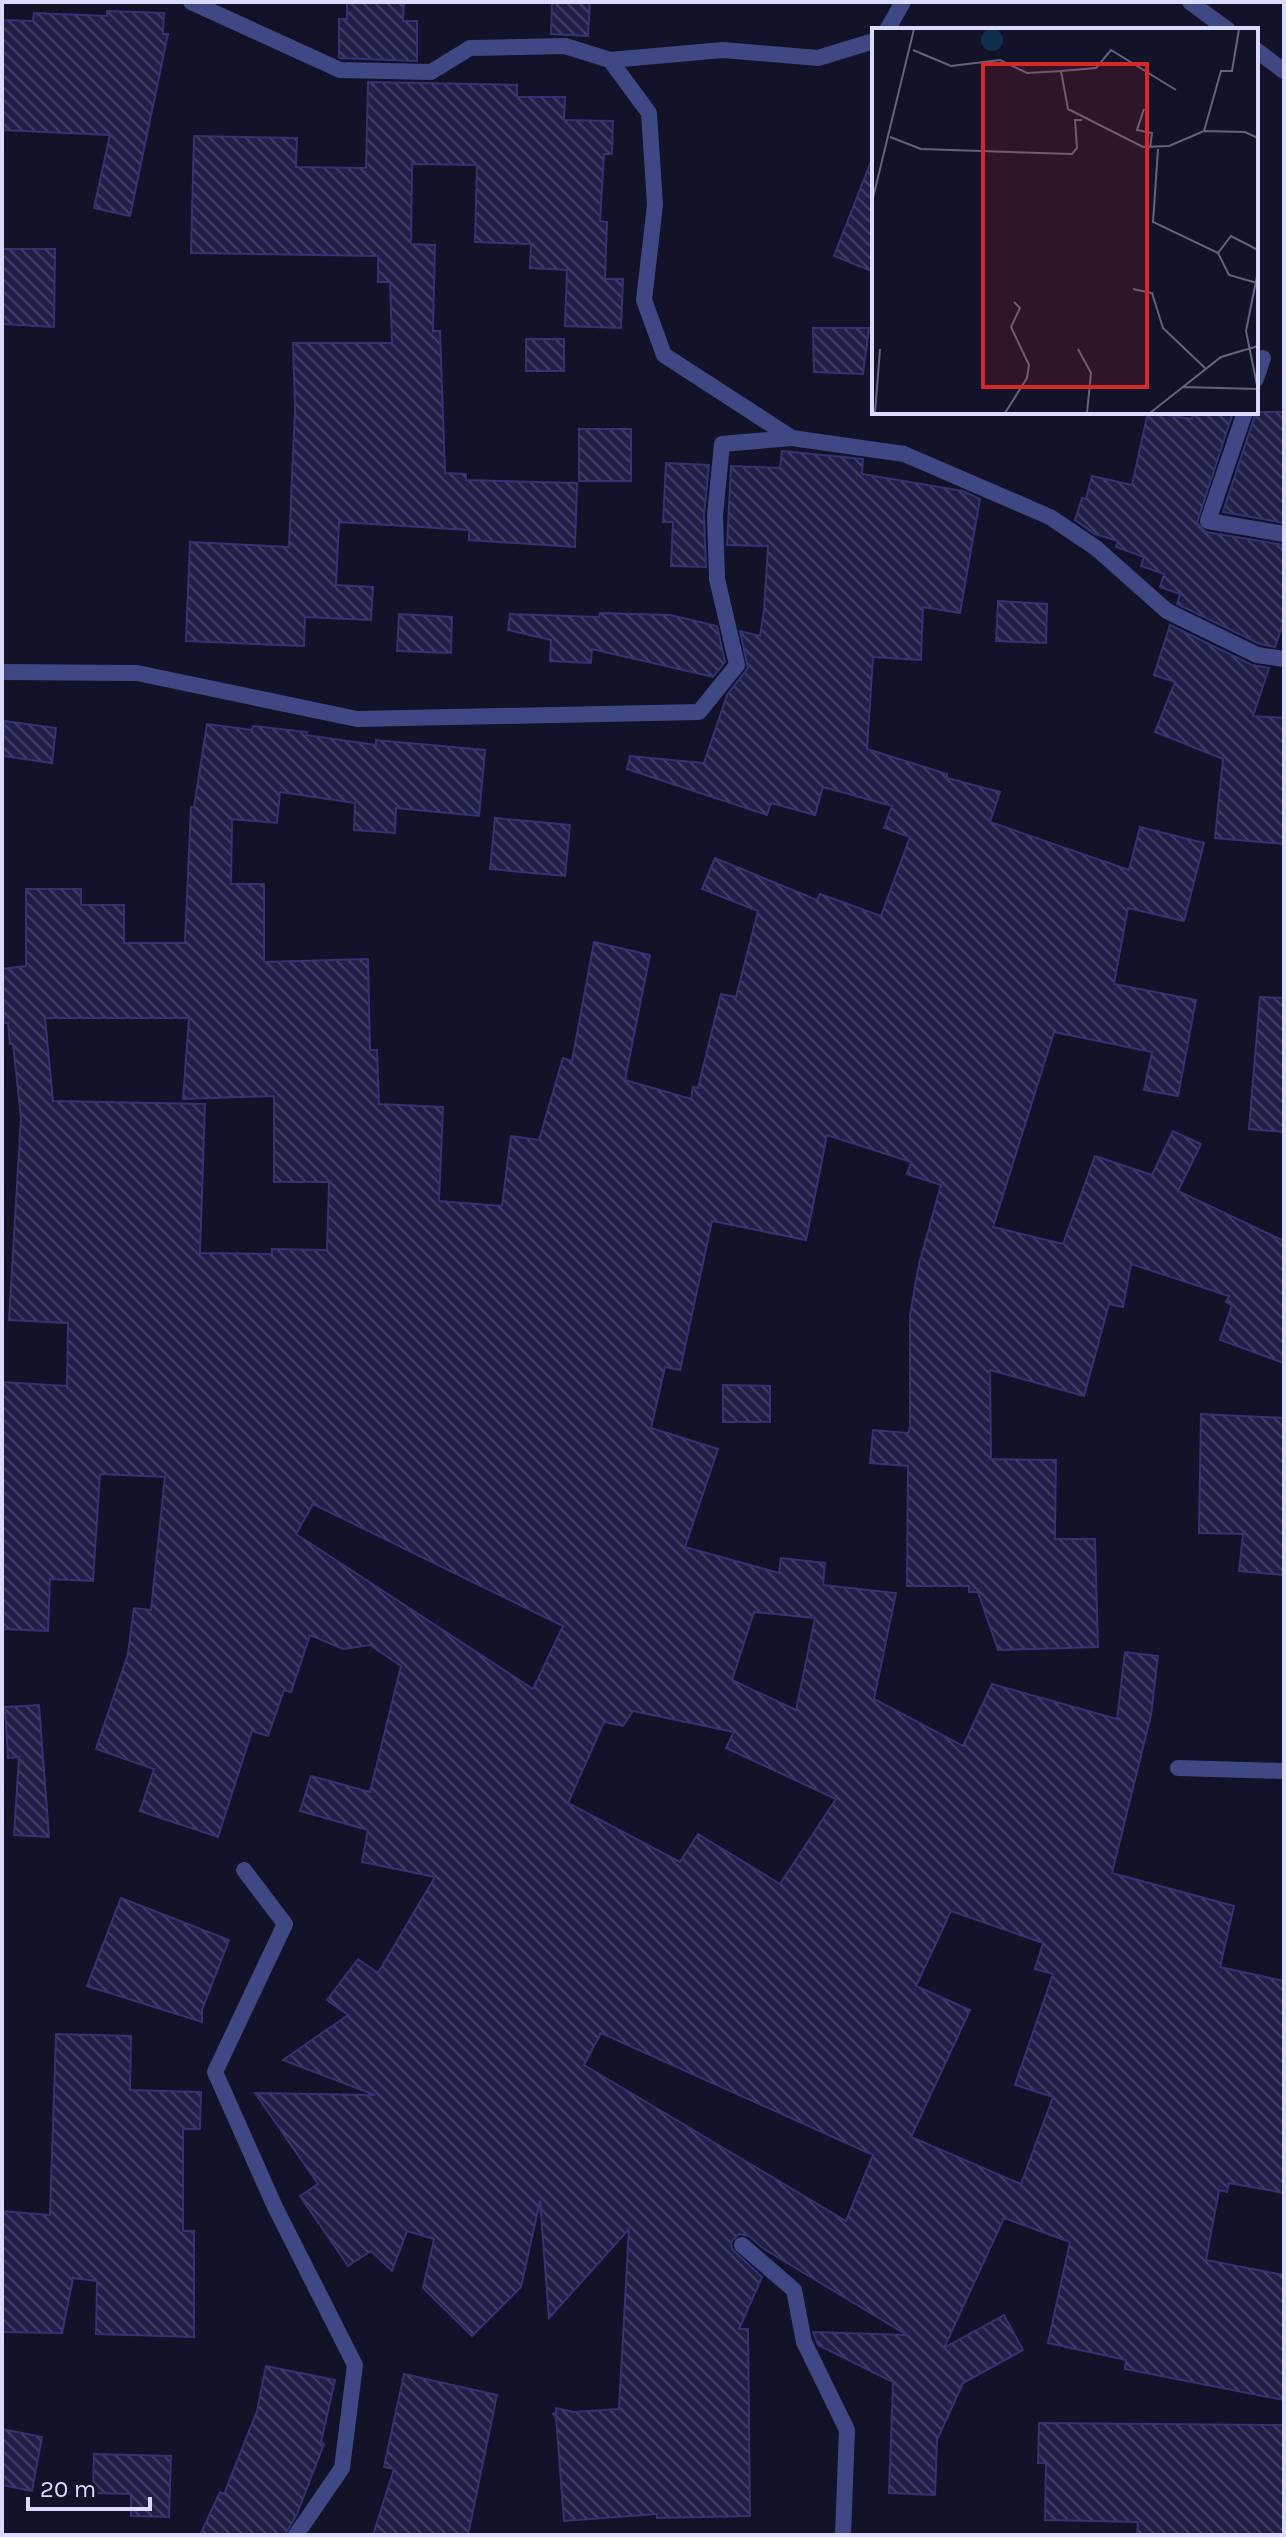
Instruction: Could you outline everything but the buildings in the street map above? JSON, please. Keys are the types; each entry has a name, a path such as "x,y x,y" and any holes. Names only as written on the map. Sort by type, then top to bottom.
{"street":[{"path":"191,2 340,70 431,72 470,48 565,46 610,60 723,50 818,58 872,42"},
{"path":"888,28 903,2"},
{"path":"1190,2 1225,28"},
{"path":"1258,52 1284,71"},
{"path":"610,60 649,113 655,205 644,300 664,355 792,438"},
{"path":"1258,373 1263,358"},
{"path":"1244,414 1208,521 1284,534"},
{"path":"2,672 137,673 357,719 699,712 737,665 717,579 715,515 722,444 792,438 904,454 1050,517 1096,548 1167,611 1257,655 1284,659"},
{"path":"1178,1768 1284,1771"},
{"path":"244,1870 285,1924 215,2072 275,2207 355,2365 342,2468 296,2535"},
{"path":"742,2245 794,2290 804,2342 847,2430 843,2535"}]}
